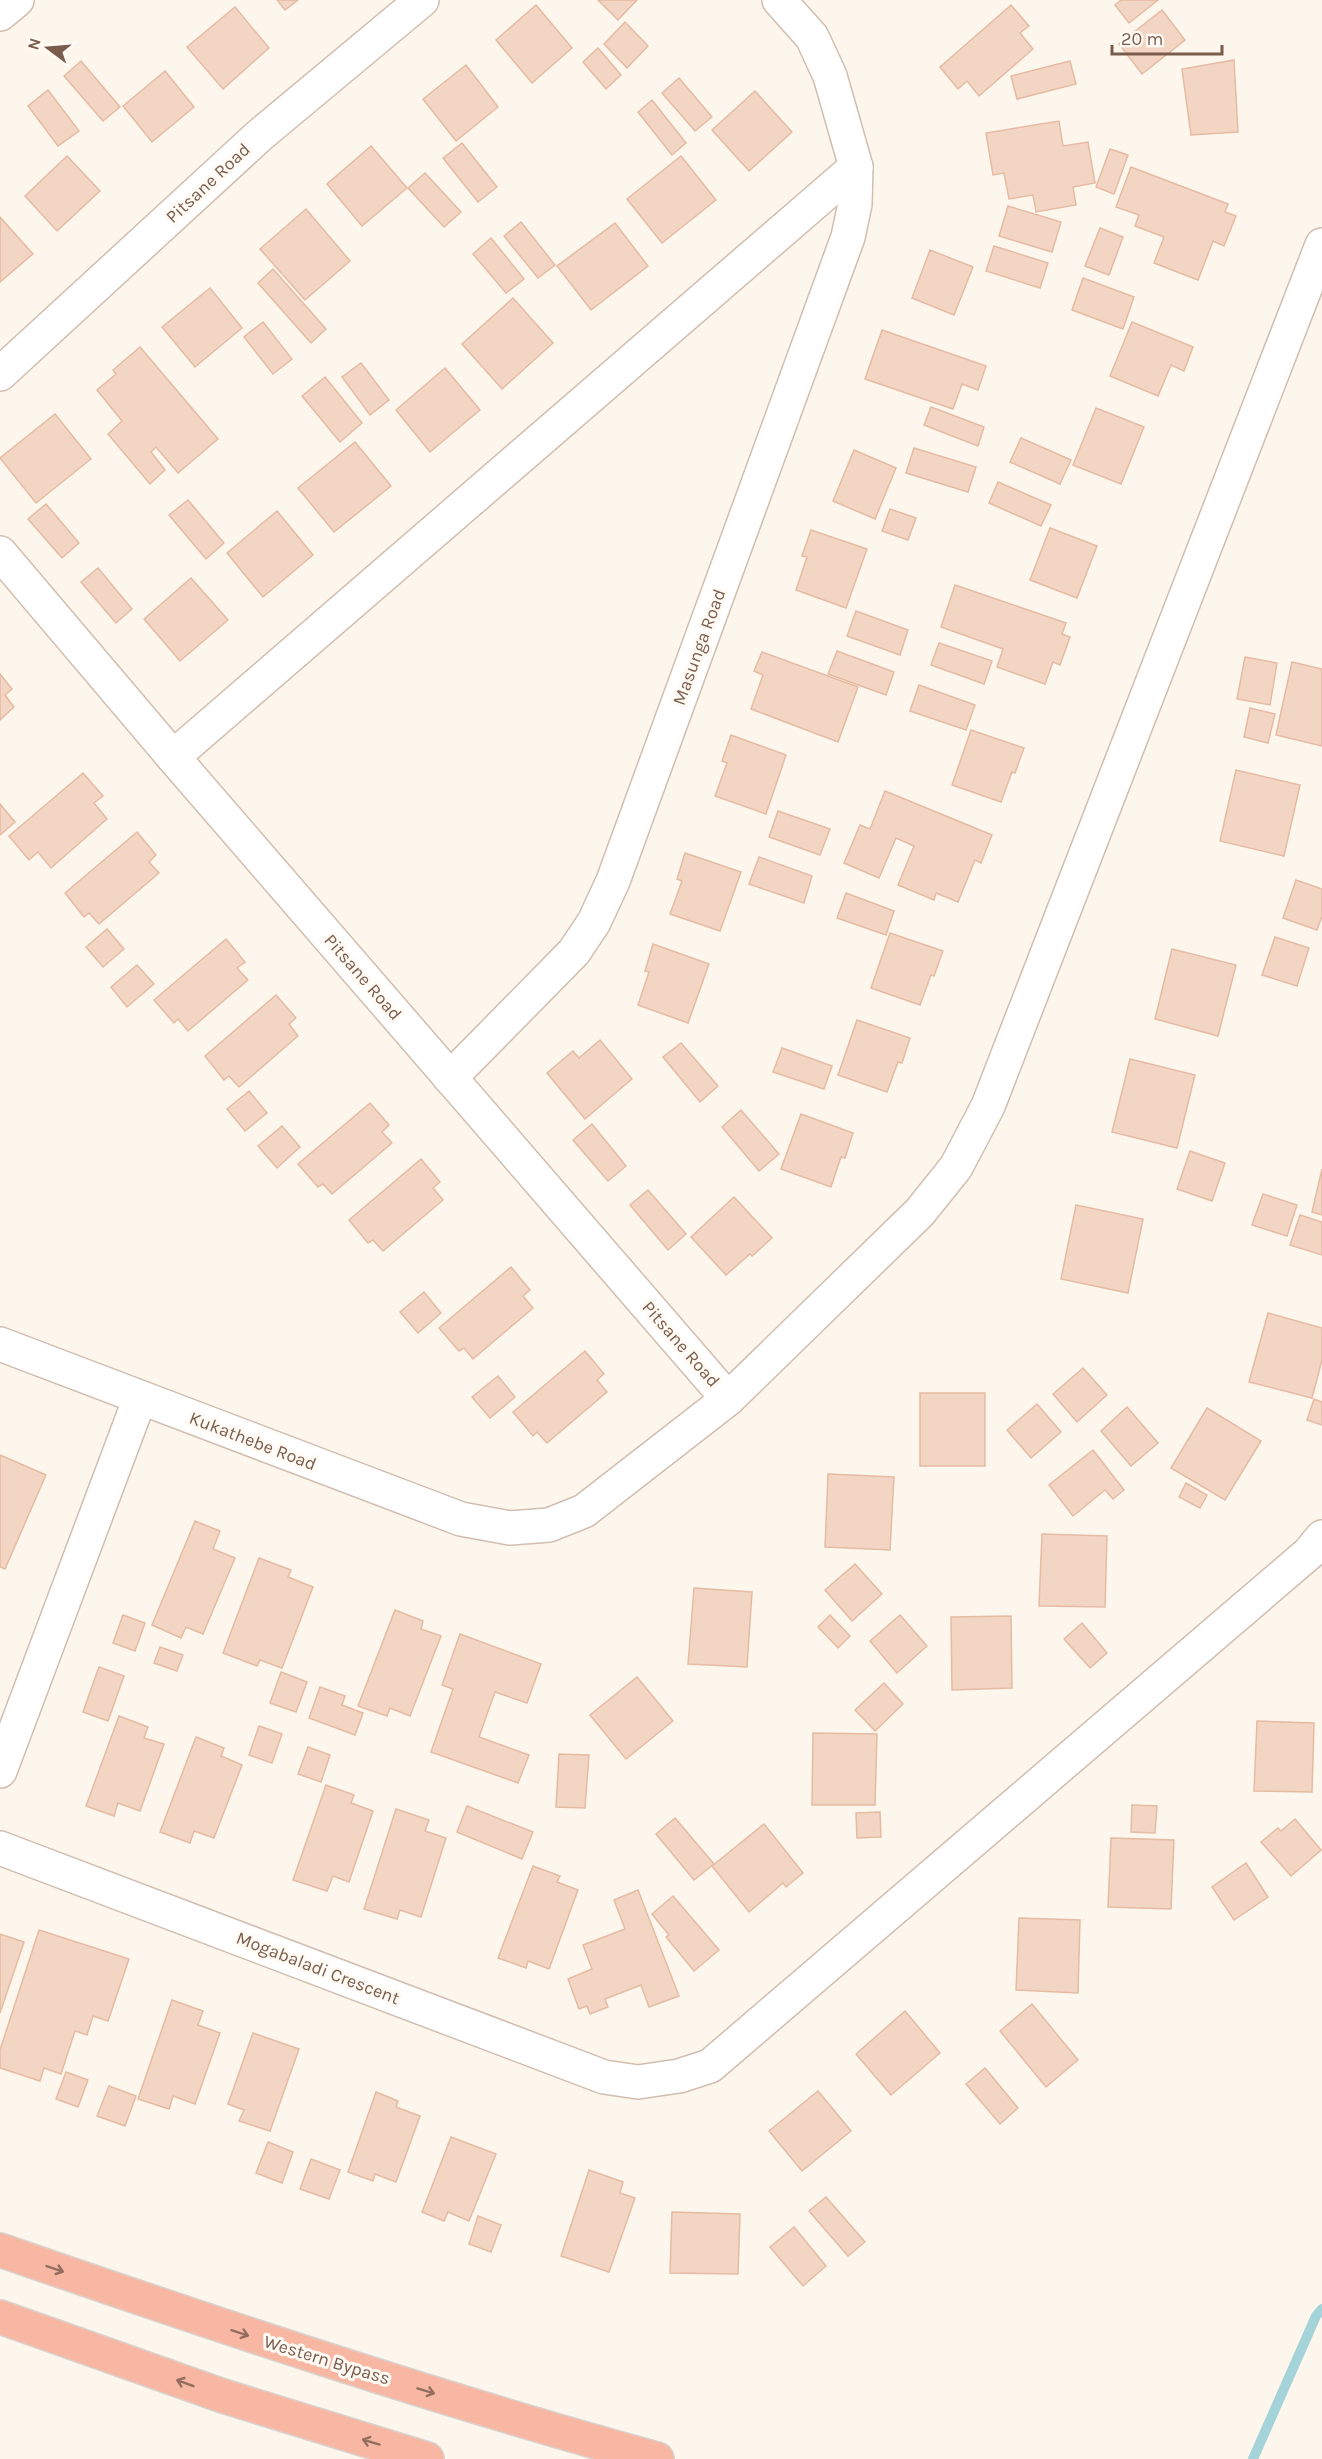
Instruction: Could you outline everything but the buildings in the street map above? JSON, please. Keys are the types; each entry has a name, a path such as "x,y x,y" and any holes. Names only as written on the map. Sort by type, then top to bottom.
{"highway":[{"name":"Western Bypass","path":"0,2250 241,2333 566,2434 657,2459"},
{"path":"0,2317 223,2397 427,2459"}],"street":[{"path":"0,15 17,0"},
{"name":"Pitsane Road","path":"0,374 260,135 422,0"},
{"name":"Masunga Road","path":"450,1078 574,952 594,922 613,881 848,237 855,204 856,167 825,67 812,37 779,0"},
{"path":"173,757 856,167"},
{"name":"Kukathebe Road","path":"0,1344 461,1519 510,1528 549,1525 584,1511 729,1399 920,1212 956,1167 988,1106 1322,245"},
{"name":"Pitsane Road","path":"0,553 173,757 729,1399"},
{"path":"0,1771 141,1398"},
{"name":"Mogabaladi Crescent","path":"0,1848 604,2077 638,2082 679,2076 710,2066 1309,1553 1322,1537"}],"waterway":[{"path":"1253,2459 1316,2316 1322,2309"}]}
